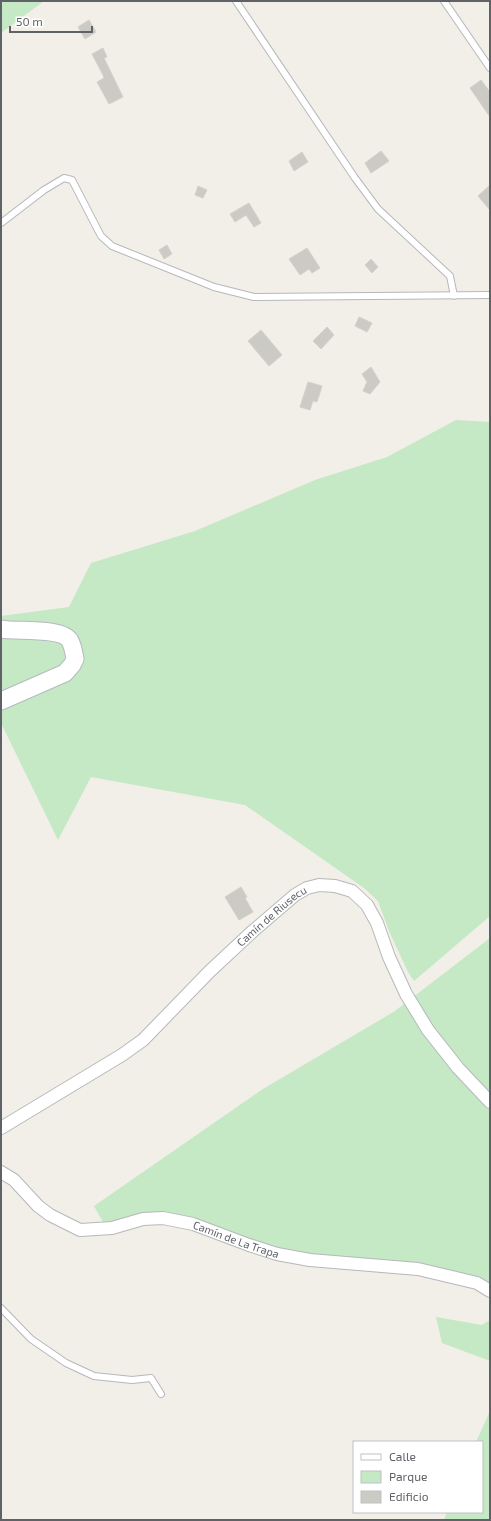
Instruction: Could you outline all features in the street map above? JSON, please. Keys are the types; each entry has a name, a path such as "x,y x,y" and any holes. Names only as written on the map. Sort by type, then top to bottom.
{"street":[{"path":"1,629 51,632 65,636 70,640 75,659 65,673 1,701"},
{"name":"Camín de Riusecu","path":"1,1128 122,1055 143,1040 210,971 253,931 295,896 307,888 319,885 335,886 352,891 367,905 377,923 389,957 406,994 428,1030 458,1068 490,1102"},
{"name":"Camín de La Trapa","path":"1,1172 14,1180 38,1206 50,1215 80,1230 112,1228 143,1219 163,1218 194,1224 277,1254 310,1260 418,1269 477,1283 490,1291"}],"lane":[{"path":"236,1 355,178 374,203 403,233 450,276 454,296"},
{"path":"444,1 490,68"},
{"path":"1,223 64,178 72,180 101,236 112,246 214,287 254,298 490,295"},
{"path":"1,1308 31,1339 66,1363 94,1376 132,1380 151,1378 160,1394"}],"green space":[{"path":"1,1 44,1 1,33"},
{"path":"456,420 490,422 490,916 414,981 408,972 389,931 378,901 364,888 245,805 91,777 58,840 1,723 1,616 69,607 91,563 195,531 315,480 387,457"},
{"path":"490,938 490,1290 478,1281 287,1253 193,1220 103,1222 94,1206 263,1089 395,1011"},
{"path":"436,1317 482,1325 490,1320 490,1361 442,1343"},
{"path":"490,1411 490,1520 444,1520 447,1513 483,1513 483,1441 476,1441"}],"building":[{"path":"89,20 96,32 85,39 78,27"},
{"path":"103,48 107,57 104,58 123,97 109,104 97,82 104,78 92,54"},
{"path":"481,80 490,92 490,117 470,88"},
{"path":"381,151 389,161 371,173 365,163"},
{"path":"302,152 308,162 294,171 289,161"},
{"path":"490,185 490,210 478,196"},
{"path":"198,186 207,190 203,198 195,195"},
{"path":"249,203 261,223 254,227 246,215 235,222 230,214"},
{"path":"167,245 172,254 164,259 159,250"},
{"path":"307,248 320,268 312,273 309,269 300,275 289,259"},
{"path":"371,259 378,267 372,273 365,265"},
{"path":"359,317 372,323 367,332 355,326"},
{"path":"327,327 334,335 321,349 313,341"},
{"path":"261,330 282,355 269,366 248,341"},
{"path":"371,367 380,382 370,394 363,391 367,382 362,374"},
{"path":"308,382 322,386 317,402 313,401 310,410 300,407"},
{"path":"241,887 253,912 239,920 225,897"}]}
